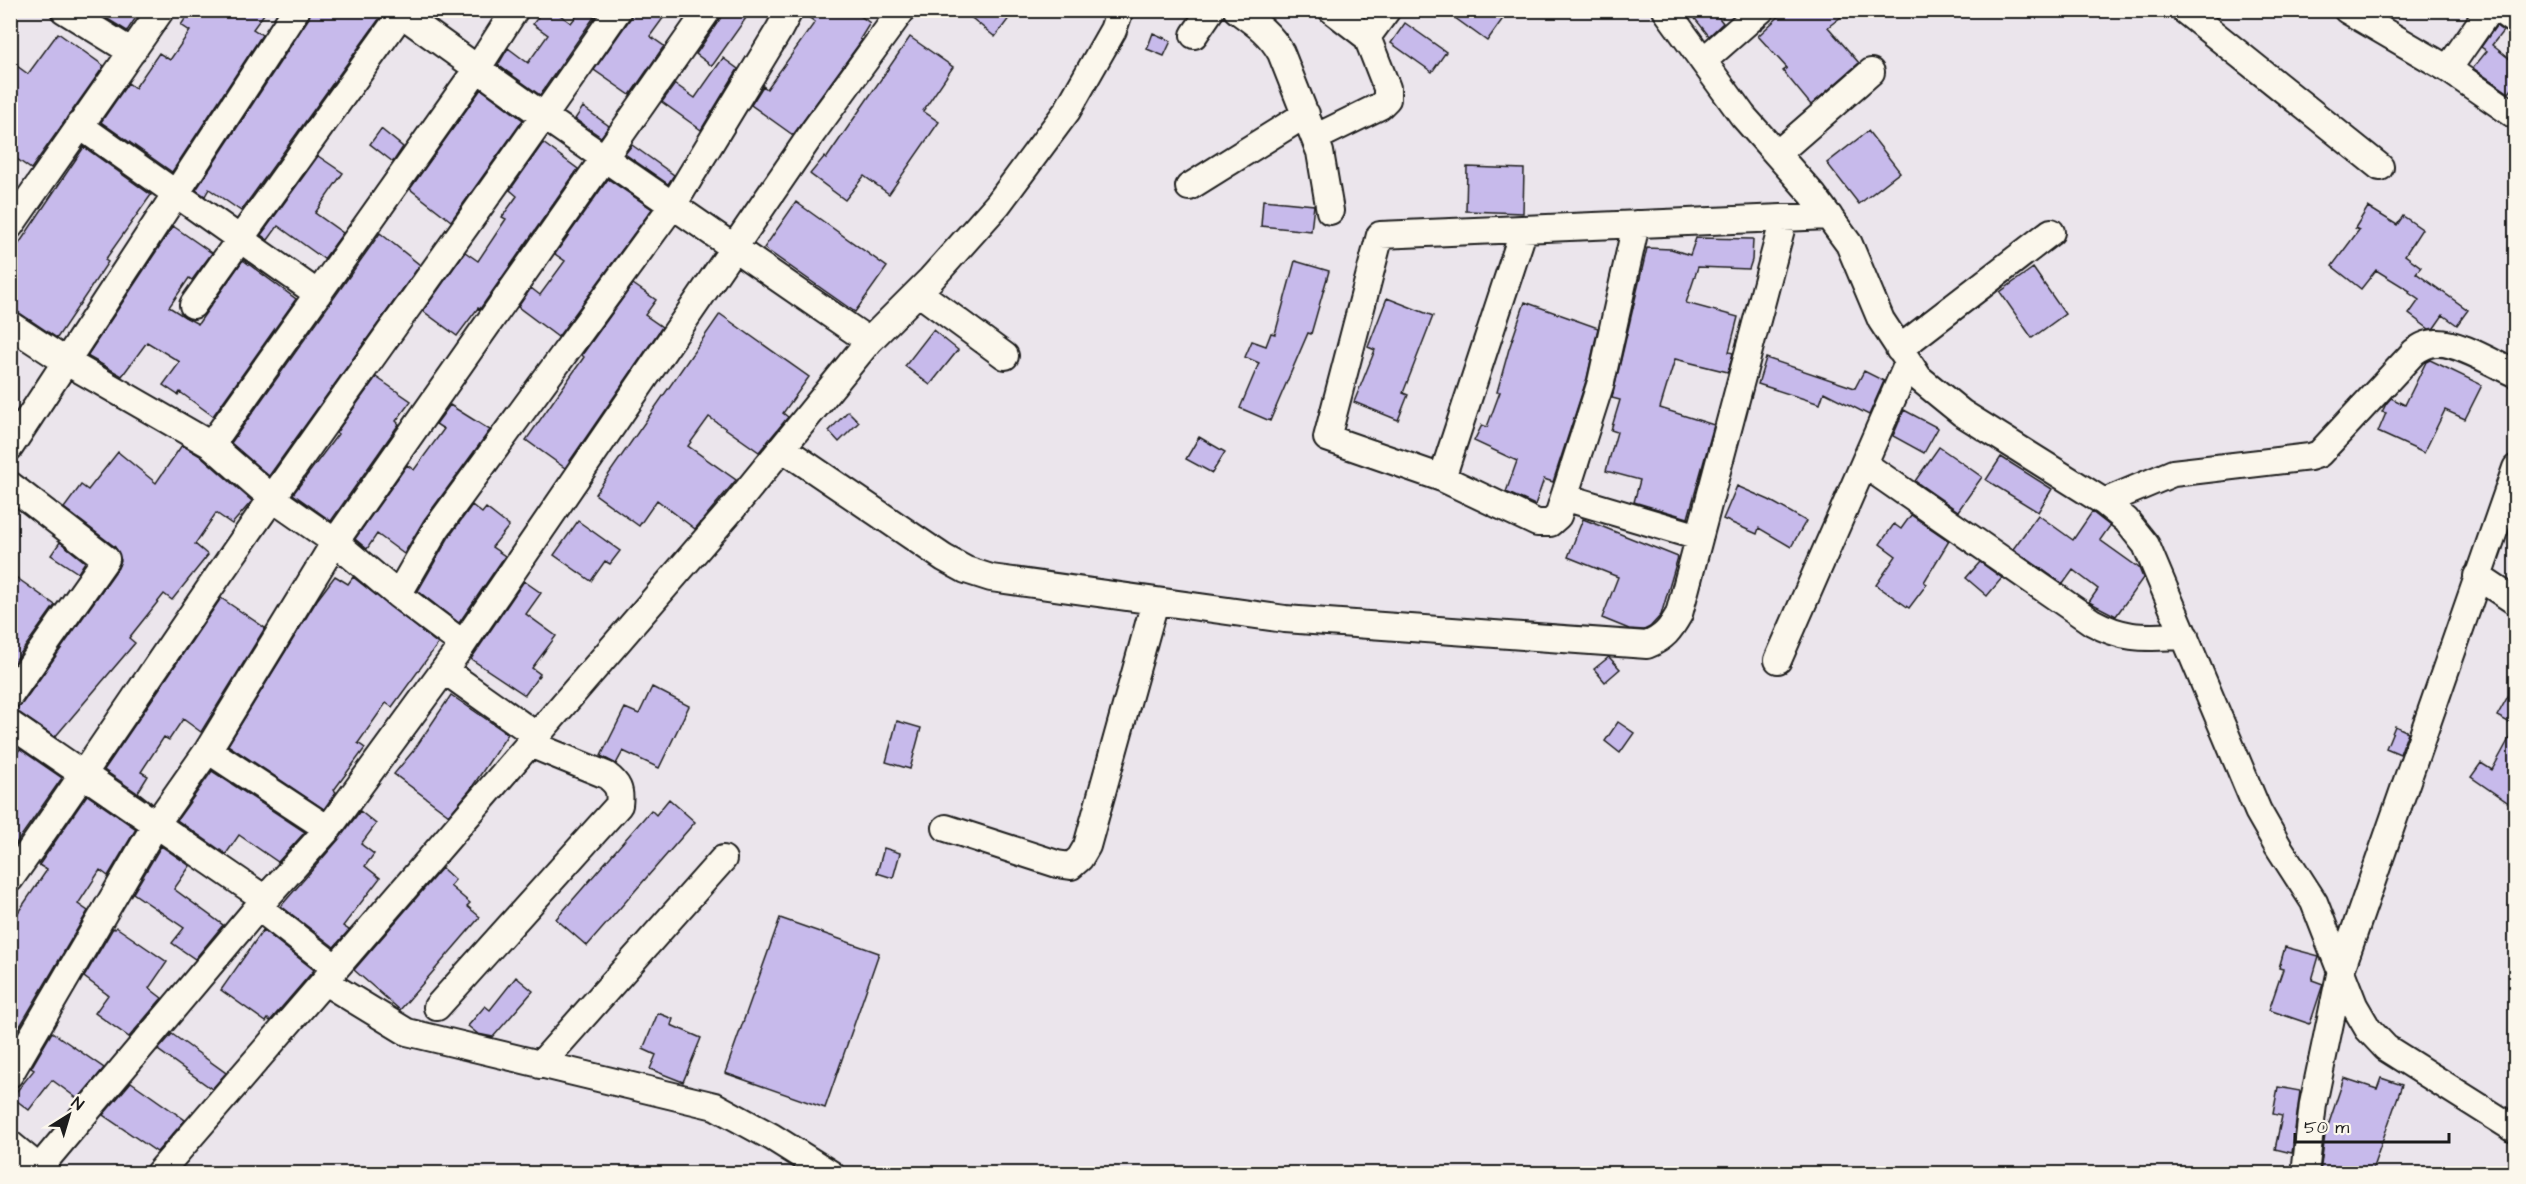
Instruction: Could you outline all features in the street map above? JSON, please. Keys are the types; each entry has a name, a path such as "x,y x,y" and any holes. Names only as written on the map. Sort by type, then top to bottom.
{"street":[{"path":"64,10 132,52"},
{"path":"10,226 161,10"},
{"path":"10,447 297,10"},
{"path":"211,445 477,69 514,10"},
{"path":"10,879 84,775 272,498 545,117 618,10"},
{"path":"10,1074 156,824 208,750 335,542 708,10"},
{"path":"398,595 436,529 673,205 779,30 788,13 787,10"},
{"path":"10,1144 37,1171 262,903 328,829 463,644 813,132 902,10"},
{"path":"158,1173 533,740 782,448 869,341 918,292 998,204 1034,158 1066,111 1113,30 1120,10"},
{"path":"1194,35 1211,10"},
{"path":"1237,10 1273,39 1316,138 1330,211"},
{"path":"1316,138 1380,106 1387,99 1387,88 1368,37 1332,10"},
{"path":"1368,37 1387,10"},
{"path":"1666,10 1743,116 1813,195 1849,244 1881,320 1919,378 1962,413 2104,502 2126,520 2146,544 2259,811 2278,846 2314,902 2354,1005 2368,1029 2386,1048 2516,1130"},
{"path":"1703,61 1761,10"},
{"path":"2184,10 2380,167"},
{"path":"2347,10 2448,69 2516,116"},
{"path":"2448,69 2489,10"},
{"path":"2499,10 2516,22"},
{"path":"193,305 400,12 545,117 869,341"},
{"path":"1777,154 1871,72"},
{"path":"1190,187 1306,114"},
{"path":"79,126 318,294"},
{"path":"1636,224 1601,382 1564,497 1557,516 1550,523 1537,523 1442,478 1327,438 1380,235 1636,224 1829,216"},
{"path":"782,448 944,558 966,570 991,578 1285,619 1647,645 1666,634 1679,614 1784,218"},
{"path":"1442,478 1524,229"},
{"path":"1778,660 1864,464 1904,356 2051,232"},
{"path":"918,292 1005,356"},
{"path":"10,325 65,361 211,445 272,498 335,542 398,595 463,644"},
{"path":"2104,502 2173,473 2310,457 2319,454 2414,352 2426,345 2438,342 2451,345 2516,374"},
{"path":"1864,464 2108,631 2128,637 2185,636"},
{"path":"2305,1173 2313,1104 2341,970 2516,468"},
{"path":"10,485 106,559 10,695"},
{"path":"1564,497 1699,537"},
{"path":"2478,576 2516,602"},
{"path":"946,828 1057,864 1071,866 1080,858 1087,846 1155,602"},
{"path":"437,1007 619,805 621,792 616,783 606,775 533,740 444,670"},
{"path":"10,724 156,824 262,903 331,975 408,1032 715,1106 831,1173"},
{"path":"208,750 328,829"},
{"path":"540,1065 723,859"}],"building":[{"path":"111,10 141,10 127,31 106,18"},
{"path":"191,10 267,10 253,29 262,35 172,172 101,122 128,83 135,88 159,53 170,60 190,31 181,25"},
{"path":"311,10 376,10 382,15 241,211 209,189 205,196 196,190 309,18"},
{"path":"543,10 553,10 571,23 581,10 599,10 540,95 498,65 508,48 528,63 548,35 533,24"},
{"path":"633,10 669,10 650,36 664,46 630,95 594,70 630,19"},
{"path":"723,10 735,10 746,18 712,66 696,54 720,19"},
{"path":"803,10 852,10 870,23 860,39 862,40 793,135 751,105 763,86 767,89 815,22 803,13"},
{"path":"962,10 1001,10 1010,17 995,37"},
{"path":"1444,10 1509,10 1487,41"},
{"path":"1688,10 1713,10 1723,23 1709,36"},
{"path":"1786,10 1850,10 1828,27 1859,63 1811,105 1783,71 1787,68 1758,36"},
{"path":"1405,23 1446,52 1432,72 1391,43"},
{"path":"2496,26 2503,31 2492,45 2516,64 2516,84 2509,93 2473,68 2487,51 2481,47"},
{"path":"58,33 104,66 31,169 10,154 10,61 28,74"},
{"path":"1153,33 1171,41 1164,56 1147,49"},
{"path":"910,37 953,67 923,111 939,122 889,194 864,176 845,200 810,174 824,157 826,159"},
{"path":"723,58 738,69 701,130 662,102 675,84 695,98"},
{"path":"481,89 523,120 451,221 410,189"},
{"path":"583,107 609,126 601,137 575,119"},
{"path":"381,129 403,147 393,162 370,144"},
{"path":"1868,131 1900,172 1859,204 1827,163"},
{"path":"543,143 578,169 480,309 478,308 457,336 423,311 465,252 478,261 506,219 502,217 517,196 510,190"},
{"path":"632,145 674,175 668,184 625,154"},
{"path":"84,147 151,195 105,260 108,262 57,338 18,312 10,310 10,257"},
{"path":"318,156 343,173 315,213 343,233 324,259 278,226 268,240 261,235"},
{"path":"1467,167 1524,169 1523,213 1466,211"},
{"path":"608,179 652,209 558,337 518,307 531,288 540,295 565,261 555,254"},
{"path":"1263,200 1314,205 1311,231 1261,226"},
{"path":"796,202 887,267 855,312 764,248"},
{"path":"2368,207 2397,225 2403,216 2422,229 2405,255 2421,267 2416,273 2468,310 2457,325 2443,315 2434,328 2429,329 2409,314 2419,300 2409,293 2410,291 2376,270 2361,289 2332,266 2359,230 2355,228"},
{"path":"173,226 212,253 192,280 189,278 169,307 185,317 198,324 243,260 296,299 213,416 180,392 178,395 163,385 180,362 147,342 122,376 87,356"},
{"path":"380,233 420,265 269,476 231,443"},
{"path":"1696,238 1753,239 1749,269 1698,267 1686,303 1738,317 1729,352 1733,353 1728,372 1675,359 1660,408 1714,425 1688,518 1634,502 1640,480 1606,471 1617,432 1611,430 1620,400 1612,398 1647,248 1671,249 1690,255"},
{"path":"1295,261 1329,271 1311,334 1308,333 1270,421 1240,408 1259,363 1245,357 1252,341 1266,346 1271,333 1275,334"},
{"path":"2033,268 2065,314 2032,338 2000,292"},
{"path":"633,284 656,300 645,315 662,327 565,468 526,440 584,357 582,355"},
{"path":"1387,298 1433,316 1403,393 1408,395 1398,420 1354,402 1375,350 1368,347"},
{"path":"1525,302 1598,328 1587,378 1553,482 1544,479 1535,505 1506,492 1517,461 1474,441 1482,425 1487,427 1500,392 1497,392"},
{"path":"720,314 809,377 783,413 788,417 759,452 709,417 688,446 736,480 695,529 657,500 639,526 595,494"},
{"path":"933,330 958,350 930,385 905,366"},
{"path":"1766,358 1855,388 1864,371 1884,381 1869,415 1824,392 1820,404 1758,384"},
{"path":"2430,360 2482,385 2465,419 2445,410 2424,453 2378,432 2386,413 2382,412 2386,404 2391,398 2405,405 2426,362"},
{"path":"376,377 411,401 396,421 399,424 331,521 293,494 338,434 336,433"},
{"path":"450,405 490,430 424,520 404,554 377,534 367,549 355,539 407,465 414,470 444,429 436,424"},
{"path":"1904,410 1938,428 1924,453 1893,436"},
{"path":"848,411 859,422 839,442 829,431"},
{"path":"1199,437 1225,452 1212,473 1186,459"},
{"path":"182,445 202,457 252,501 232,524 216,513 195,544 208,555 172,600 164,594 129,638 135,643 55,737 14,709 22,704 118,568 121,560 115,547 64,508 81,485 88,490 118,452 156,483"},
{"path":"1939,447 1982,477 1958,511 1915,481"},
{"path":"2001,457 2052,489 2038,512 1986,480"},
{"path":"1737,486 1769,500 1806,521 1791,547 1759,528 1757,534 1723,519"},
{"path":"472,505 482,513 486,508 509,526 492,547 505,556 459,623 418,591 449,537"},
{"path":"2092,512 2110,526 2100,540 2139,568 2143,578 2116,616 2089,602 2098,589 2073,570 2063,584 2013,549 2038,515 2073,540"},
{"path":"1911,515 1949,541 1924,582 1927,584 1909,608 1876,585 1896,556 1880,544 1894,524 1901,529"},
{"path":"1583,519 1678,557 1661,615 1650,627 1644,630 1629,629 1602,618 1618,577 1568,557"},
{"path":"578,521 620,551 610,564 605,561 591,581 554,555"},
{"path":"60,542 85,562 78,573 51,555"},
{"path":"1980,562 2002,578 1987,596 1966,578"},
{"path":"10,573 55,605 10,668"},
{"path":"335,576 348,584 353,577 438,644 392,707 386,703 358,743 365,748 334,790 336,792 324,809 228,745 317,600"},
{"path":"524,581 541,593 526,614 556,636 532,668 540,674 525,695 471,659"},
{"path":"221,598 265,628 201,732 183,719 169,740 164,737 141,772 148,776 138,792 152,803 104,770"},
{"path":"1609,657 1620,669 1605,682 1594,669"},
{"path":"2516,682 2516,726 2497,716"},
{"path":"652,687 689,706 659,768 623,751 616,764 601,756 625,708 639,714"},
{"path":"451,695 508,734 470,790 449,815 394,774 414,750"},
{"path":"897,721 921,728 910,769 886,762"},
{"path":"1618,722 1634,733 1620,753 1605,741"},
{"path":"2395,726 2408,732 2400,754 2386,748"},
{"path":"2516,726 2516,808 2471,777 2481,763 2492,770"},
{"path":"10,748 17,753 20,749 62,778 10,852"},
{"path":"212,771 305,832 278,862 239,835 226,854 177,820"},
{"path":"87,795 136,829 108,876 100,870 78,904 88,911 10,1043 10,924 47,870 39,865"},
{"path":"669,799 695,822 587,946 556,919 651,810 656,815"},
{"path":"360,811 376,824 361,844 374,854 365,866 380,878 343,926 349,930 334,947 281,906"},
{"path":"161,846 190,866 174,889 223,925 195,959 172,943 184,928 133,893"},
{"path":"884,848 900,853 893,878 877,873"},
{"path":"442,868 455,880 450,886 470,903 467,906 480,917 400,1010 354,970"},
{"path":"780,918 879,953 825,1108 725,1073"},
{"path":"116,927 167,962 149,988 162,998 129,1037 95,1013 108,995 84,977 113,928"},
{"path":"263,930 314,970 270,1021 268,1019 266,1022 221,990"},
{"path":"2285,947 2319,956 2312,980 2323,984 2310,1024 2269,1010 2283,969 2279,968"},
{"path":"516,977 533,991 493,1037 478,1034 468,1026 485,1006 490,1010"},
{"path":"658,1013 673,1019 671,1025 701,1038 683,1082 650,1069 656,1055 643,1049"},
{"path":"52,1032 104,1068 78,1099 52,1080 29,1110 12,1097 34,1070 31,1068"},
{"path":"172,1034 226,1073 212,1089 158,1050"},
{"path":"2344,1078 2377,1089 2381,1078 2402,1085 2371,1173 2320,1173 2325,1135"},
{"path":"131,1082 185,1120 157,1152 103,1115"},
{"path":"2278,1087 2300,1091 2292,1153 2275,1149 2282,1116 2273,1114"}]}
